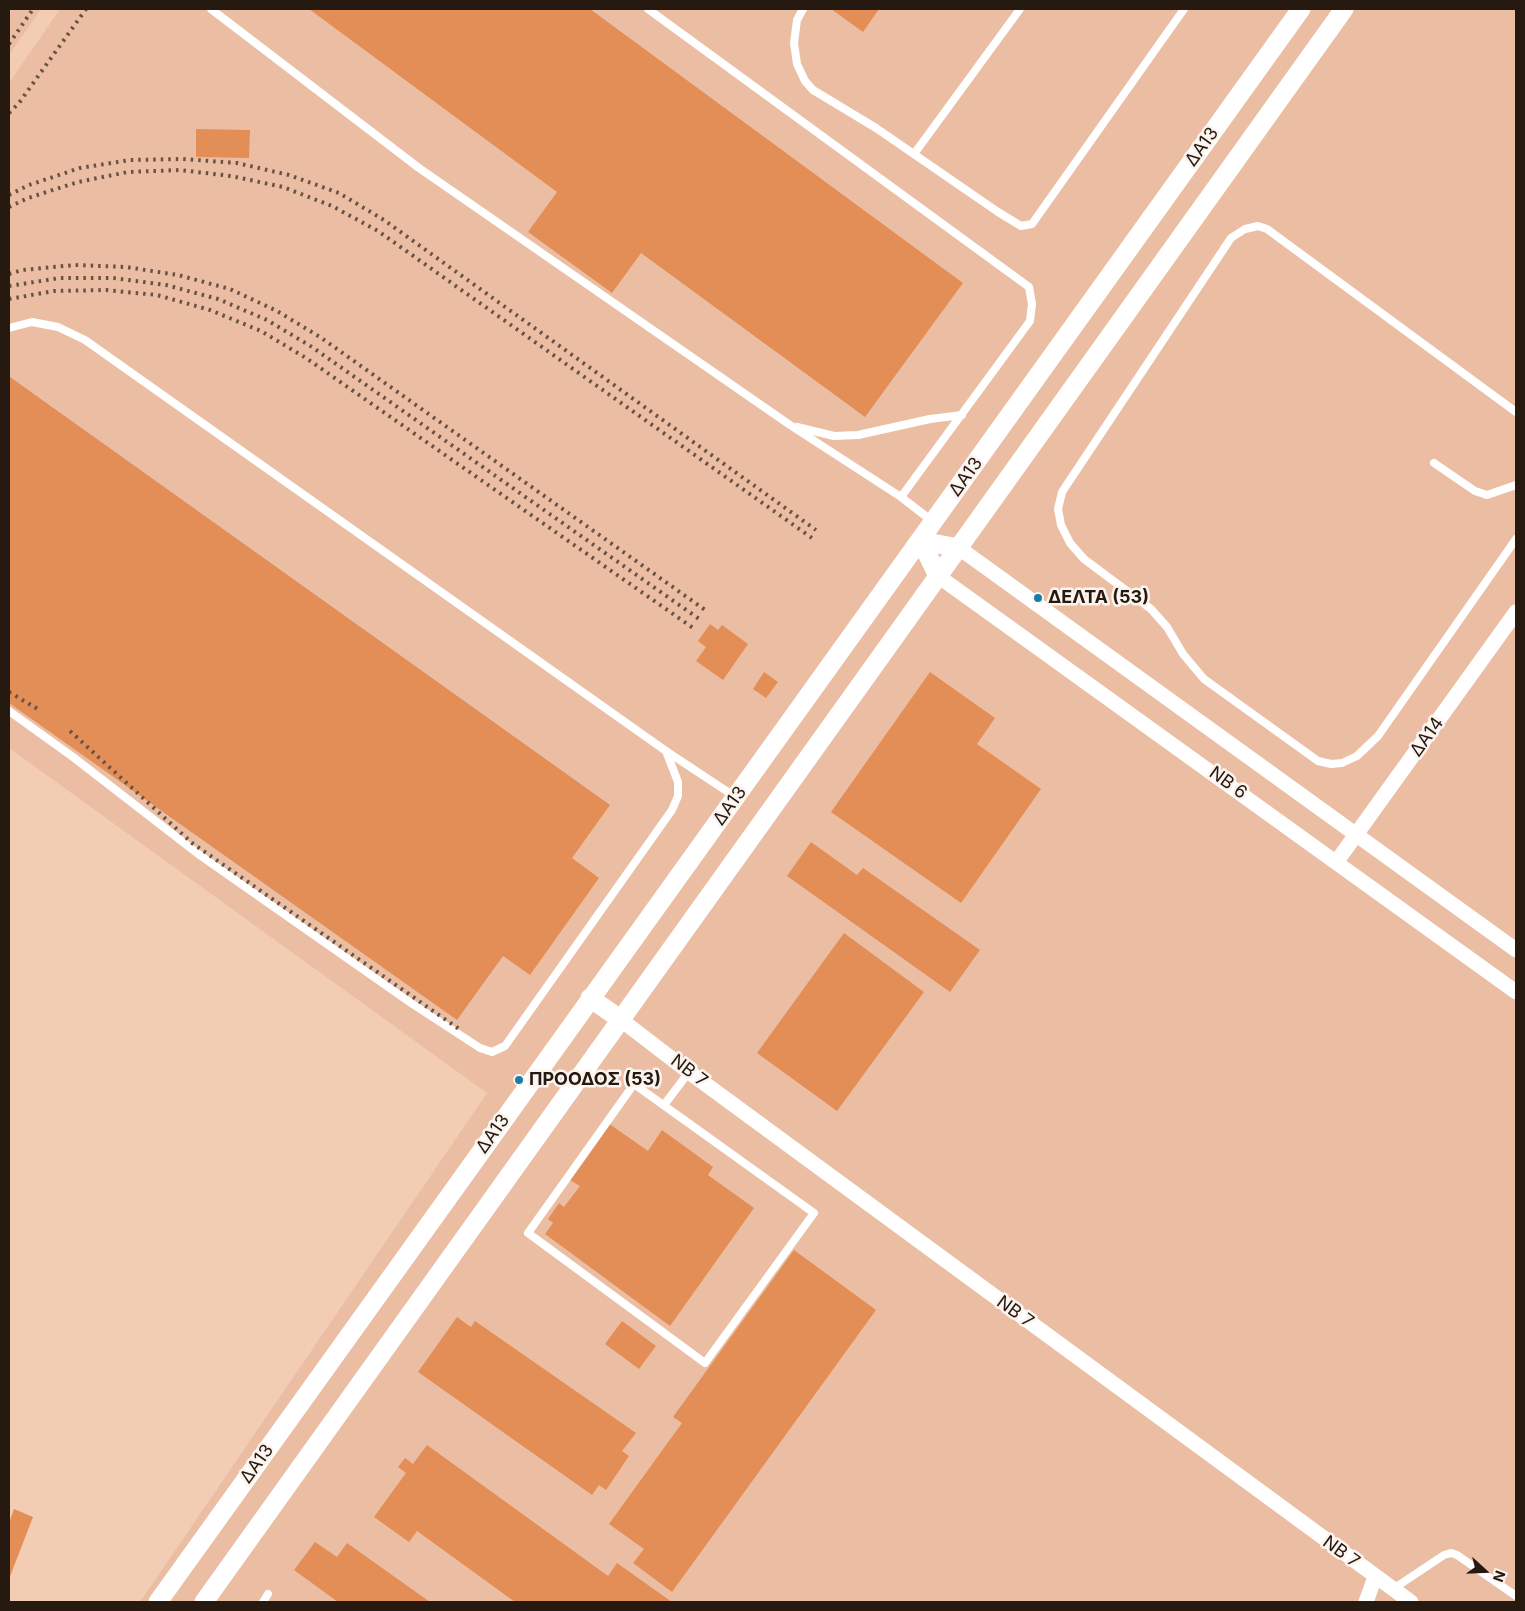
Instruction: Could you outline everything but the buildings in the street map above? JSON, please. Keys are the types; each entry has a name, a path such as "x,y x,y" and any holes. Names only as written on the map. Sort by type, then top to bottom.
{"street":[{"name":"ΔΑ13","path":"158,1602 1301,9"},
{"name":"ΔΑ13","path":"204,1602 1344,9"},
{"path":"920,541 959,548"},
{"path":"920,541 938,576"},
{"name":"ΝΒ 6","path":"959,548 1516,950"},
{"name":"ΝΒ 6","path":"938,576 1337,861 1516,992"},
{"name":"ΔΑ14","path":"1337,861 1516,612"},
{"path":"590,998 620,1019"},
{"name":"ΝΒ 7","path":"620,1019 689,1072 1375,1578 1411,1602"},
{"path":"1366,1602 1375,1578"}],"lane":[{"path":"211,9 419,168 790,425 901,497 934,522"},
{"path":"648,9 1028,287 1032,304 1030,321 901,497"},
{"path":"803,9 797,20 794,43 797,64 805,81 813,90 876,128 1021,226 1032,224 1184,9"},
{"path":"914,154 1020,9"},
{"path":"1516,412 1268,229 1258,226 1246,229 1231,238 1062,492 1058,509 1061,525 1075,549 1084,559 1151,609 1167,627 1183,654 1204,679 1318,761 1331,764 1342,763 1357,756 1378,736 1516,539"},
{"path":"9,328 32,322 58,327 85,340 666,751 736,798"},
{"path":"790,425 834,436 858,434 930,419 962,415"},
{"path":"1434,463 1475,491 1487,495 1516,485"},
{"path":"9,711 73,757 201,856 410,1003 480,1048 492,1052 505,1046 672,810 678,796 678,782 666,751"},
{"path":"664,1105 689,1072"},
{"path":"634,1084 664,1105 814,1213 705,1363 528,1233 634,1084"},
{"path":"1393,1589 1444,1555 1451,1553 1457,1555 1516,1596"},
{"path":"263,1602 268,1594"}],"shaded area":[{"path":"9,9 41,9 9,55"},
{"path":"60,9 1516,9 1516,1602 140,1602 487,1093 9,748 9,83"}],"railway":[{"path":"9,44 33,9"},
{"path":"9,113 19,103 86,9"},
{"path":"9,195 29,185 80,168 130,160 183,159 237,163 289,175 339,193 384,220 816,530"},
{"path":"9,207 28,198 78,182 128,172 180,170 231,176 283,187 332,206 378,231 812,538"},
{"path":"9,274 22,270 75,265 126,267 178,275 230,289 277,311 320,337 708,612"},
{"path":"9,286 60,278 113,278 166,285 218,299 267,320 312,347 702,621"},
{"path":"9,299 54,291 106,290 157,295 210,310 261,331 306,358 696,630"},
{"path":"9,692 41,711"},
{"path":"70,731 192,843 459,1029"}],"place":[{"name":"ΔΕΛΤΑ (53)","path":"1038,598"},
{"name":"ΠΡΟΟΔΟΣ (53)","path":"519,1080"}]}
